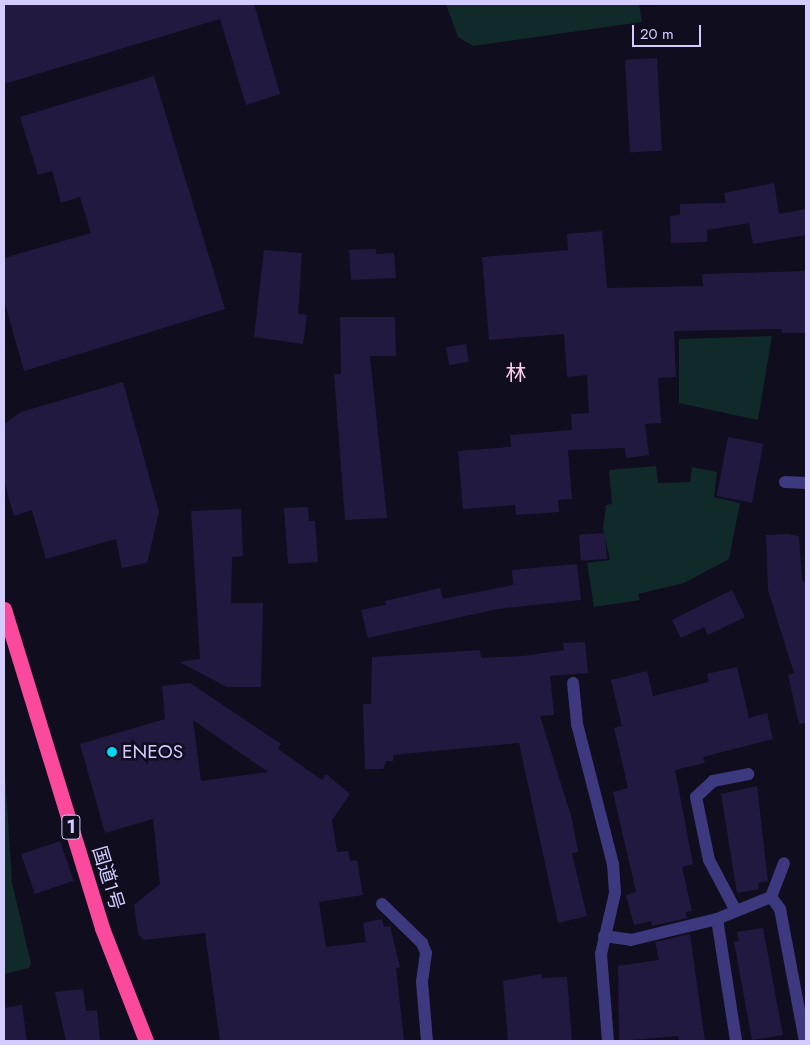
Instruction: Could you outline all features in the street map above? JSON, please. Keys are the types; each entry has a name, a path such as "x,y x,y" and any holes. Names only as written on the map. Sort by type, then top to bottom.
{"highway":[{"name":"国道1号","path":"4,609 102,928 146,1041"}],"street":[{"path":"784,482 806,484"},
{"path":"573,682 577,724 613,864 616,893 601,954 608,1041"},
{"path":"736,911 709,860 696,797 713,781 748,774"},
{"path":"604,936 631,940 717,919 771,897 784,863"},
{"path":"771,897 780,909 805,1041"},
{"path":"382,904 422,943 426,953 422,982 428,1041"},
{"path":"717,919 736,1041"}],"green space":[{"path":"446,4 639,4 642,22 473,46 458,37"},
{"path":"772,336 758,420 679,403 679,339"},
{"path":"656,466 658,483 690,482 692,467 717,472 714,497 740,503 729,559 684,583 638,594 640,600 594,607 587,563 610,560 603,528 606,505 612,504 609,470"},
{"path":"4,757 12,883 31,963 29,968 4,974"}],"building":[{"path":"4,4 254,4 280,94 246,105 220,19 4,84"},
{"path":"657,58 662,151 630,153 625,60"},
{"path":"154,76 225,309 24,371 4,300 4,258 91,233 80,197 61,203 52,171 38,175 20,117"},
{"path":"774,183 779,214 806,209 806,235 753,244 749,223 707,230 707,242 671,243 670,216 680,215 680,204 726,203 724,193"},
{"path":"602,231 607,288 703,286 702,274 806,271 806,333 782,333 782,329 674,331 676,377 658,378 661,423 645,424 649,455 626,458 625,448 568,450 572,499 558,500 559,512 516,515 515,505 463,509 458,451 511,447 510,435 572,430 571,414 589,413 587,375 567,377 564,334 489,340 482,257 568,250 567,234"},
{"path":"376,249 376,254 394,253 396,278 351,280 349,250"},
{"path":"264,250 302,253 298,314 307,315 303,344 254,337"},
{"path":"340,317 395,317 396,356 370,356 387,518 345,520 334,374 341,374"},
{"path":"466,344 469,362 449,365 446,347"},
{"path":"123,382 159,512 147,563 122,568 116,539 46,559 32,510 14,516 4,481 4,424 21,412"},
{"path":"728,437 763,444 752,503 717,496"},
{"path":"308,507 309,521 315,521 318,562 288,564 284,508"},
{"path":"241,509 243,556 232,557 231,603 263,603 261,687 227,687 179,662 200,659 191,511"},
{"path":"605,533 607,559 581,561 579,535"},
{"path":"786,534 799,536 802,582 806,581 806,723 799,724 788,675 794,673 768,590 766,535"},
{"path":"577,564 581,600 497,609 368,638 361,610 386,605 385,601 440,588 443,599 513,585 512,570"},
{"path":"732,590 745,617 708,635 704,627 681,638 672,620"},
{"path":"585,642 588,673 550,676 554,715 540,716 572,819 578,852 572,853 587,916 558,923 519,743 393,755 393,761 386,761 383,769 365,769 363,704 371,704 372,657 480,650 481,658 523,656 564,650 563,643"},
{"path":"737,667 749,718 767,713 773,739 703,757 705,763 675,770 693,864 682,867 692,911 686,912 687,918 652,926 651,921 634,925 626,895 636,892 613,792 628,788 614,728 622,726 611,680 647,671 653,696 709,682 707,674"},
{"path":"190,683 281,744 278,749 322,780 326,774 350,794 332,820 337,852 348,851 350,861 357,860 363,895 319,902 326,947 366,942 363,923 382,919 384,927 390,926 400,967 396,968 404,1041 220,1041 205,933 144,940 138,934 134,905 160,884 153,819 105,833 80,744 165,719 162,686","holes":["193,720 268,772 201,781"]},
{"path":"757,786 768,881 758,883 759,889 737,893 721,794"},
{"path":"60,841 74,881 35,894 21,854"},
{"path":"763,928 783,1035 752,1040 734,942 739,941 737,932"},
{"path":"690,934 705,1041 679,1041 678,1036 619,1041 618,966 659,960 655,942"},
{"path":"542,974 542,978 567,977 572,1041 508,1041 503,981"},
{"path":"83,989 86,1011 97,1010 100,1041 66,1041 55,992"},
{"path":"22,1005 27,1041 4,1041 4,1008"}],"place":[{"name":"ENEOS","path":"112,752"}],"district":[{"name":"林","path":"516,373"}]}
